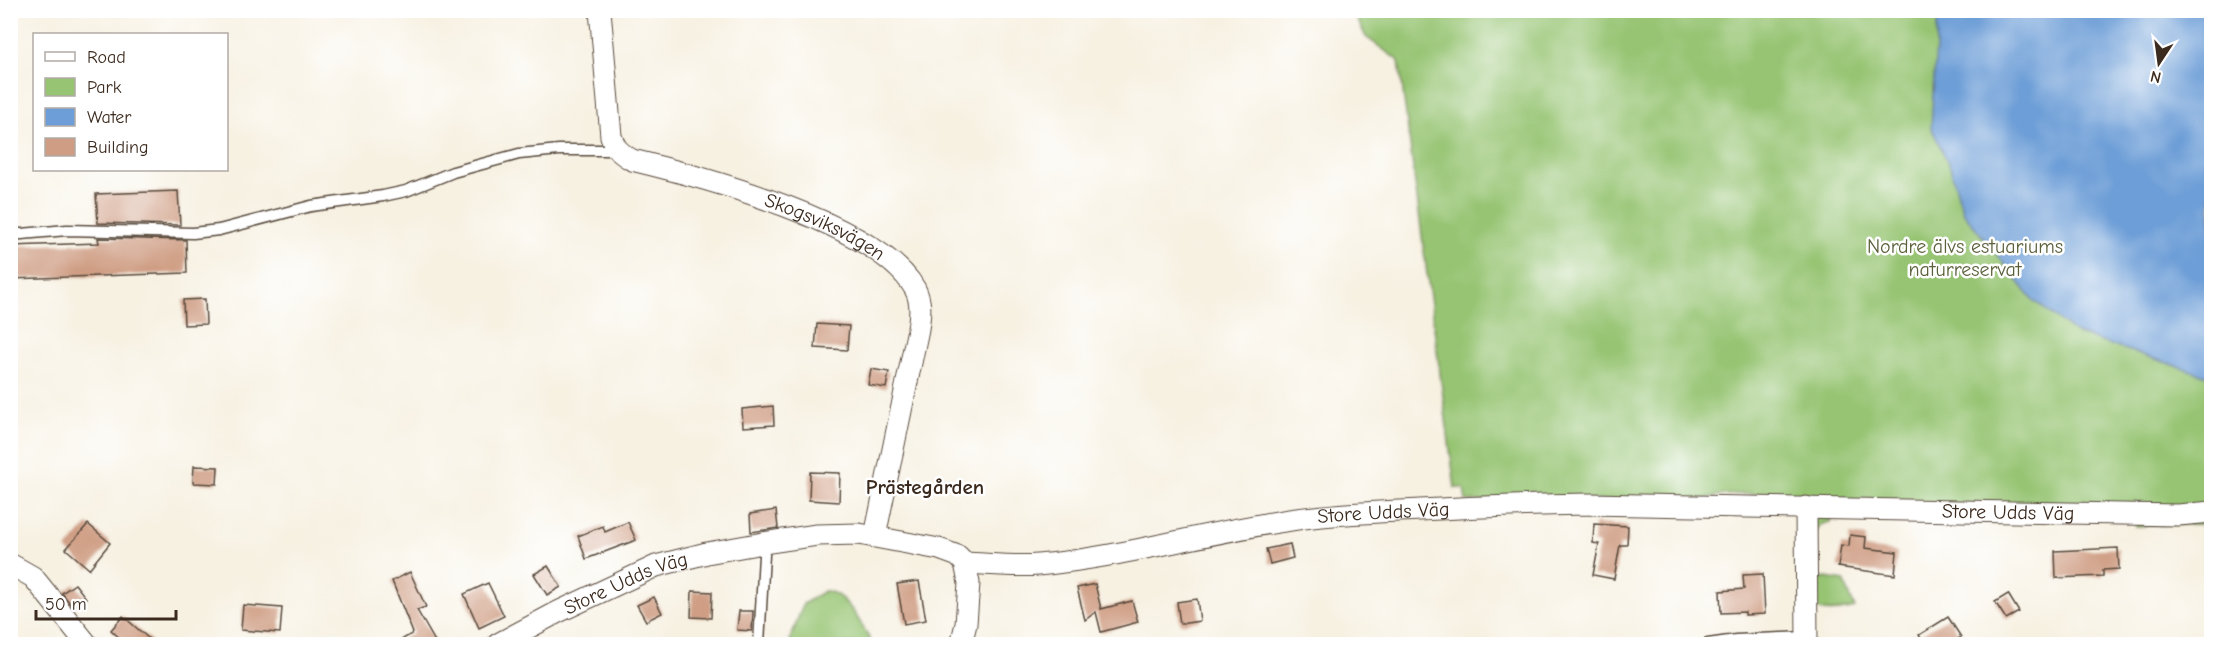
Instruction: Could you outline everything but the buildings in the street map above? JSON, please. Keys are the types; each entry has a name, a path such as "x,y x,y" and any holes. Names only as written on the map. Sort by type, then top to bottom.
{"street":[{"path":"600,10 611,136 614,147"},
{"name":"Skogsviksvägen","path":"614,147 632,160 748,193 820,220 854,237 887,258 906,275 917,291 921,309 875,536"},
{"name":"Store Udds Väg","path":"498,645 558,612 656,566 707,553 817,535 875,536 939,549 958,556 965,563 1014,566 1081,559 1235,528 1349,512 1588,504 2178,515 2211,512"},
{"path":"1806,507 1807,641"},
{"path":"961,645 966,624 969,583 965,563"},
{"path":"10,564 33,577 87,645"}],"lane":[{"path":"10,236 67,230 193,233 219,230 310,206 406,191 453,172 519,154 559,150 607,150 614,147"},
{"path":"759,645 763,543"},
{"path":"1708,645 1736,640 1807,641"}],"green space":[{"name":"Nordre älvs estuariums naturreservat","path":"1353,11 2211,11 2211,526 2199,524 2136,526 2137,508 1804,503 1793,499 1752,494 1724,495 1700,500 1466,501 1464,488 1455,488 1399,61 1366,37"},
{"path":"1823,515 1831,519 1830,522 1824,523 1817,529 1815,535 1814,576 1844,581 1855,608 1822,611 1813,606 1811,576 1813,526 1815,519"},
{"path":"824,591 832,592 846,603 859,620 872,644 789,644 803,604"}],"water":[{"path":"1938,11 2211,11 2211,377 2077,334 2033,300 1963,212 1950,167 1931,127"}],"district":[{"name":"Prästegården","path":"925,487"}]}
